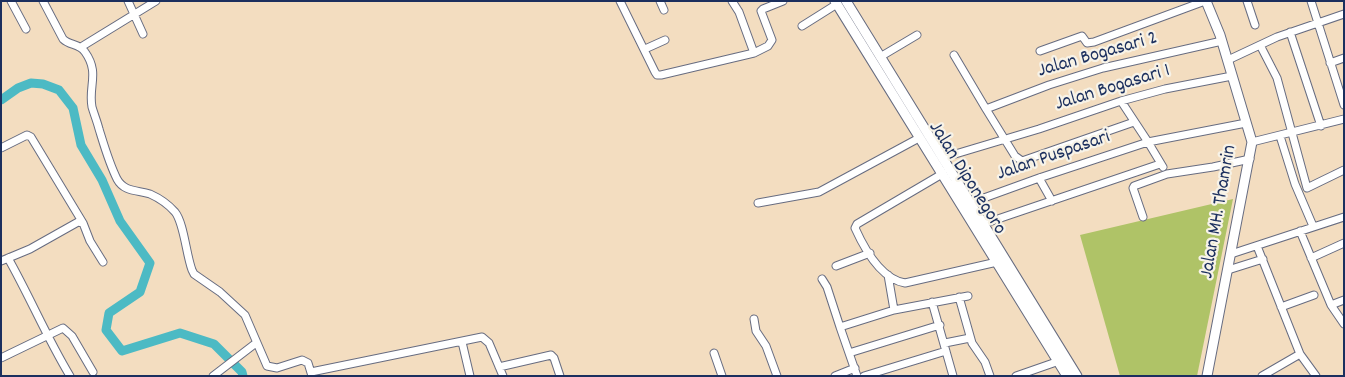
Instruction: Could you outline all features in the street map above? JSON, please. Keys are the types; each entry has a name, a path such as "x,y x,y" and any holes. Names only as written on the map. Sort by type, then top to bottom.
{"main road":[{"name":"Jalan Diponegoro","path":"840,2 880,56 983,224 1063,360 1067,376"},
{"name":"Jalan Diponegoro","path":"840,2 919,138 997,262 1063,360 1077,376"},
{"name":"Jalan MH. Thamrin","path":"1207,2 1222,41 1252,142 1207,376"}],"street":[{"path":"12,1 26,29"},
{"path":"44,1 63,39 68,43 81,47 90,59 94,72 93,109 119,182 128,190 143,192 158,198 174,211 179,220 194,274 220,292 245,315 267,366 276,368 302,360 308,363 312,374 478,337 486,339 503,376"},
{"path":"128,1 143,34"},
{"path":"81,47 156,1"},
{"path":"620,1 657,75 754,53 768,46 772,40 761,11 780,2"},
{"path":"660,1 664,10"},
{"path":"732,1 739,12 754,53"},
{"path":"1247,1 1255,24"},
{"path":"1311,1 1344,105"},
{"path":"802,26 840,2"},
{"path":"1040,51 1082,36 1087,43 1090,43 1207,2"},
{"path":"1228,60 1290,32 1344,14"},
{"path":"1290,32 1320,126"},
{"path":"880,56 917,35"},
{"path":"645,49 665,40"},
{"name":"Jalan Bogasari 2","path":"986,109 1049,85 1103,68 1222,41"},
{"path":"1260,45 1276,78 1308,188 1344,170"},
{"path":"954,55 1005,138"},
{"path":"1330,63 1344,58"},
{"name":"Jalan Bogasari 1","path":"942,158 1039,129 1121,101 1165,89 1232,76"},
{"name":"Jalan Puspasari","path":"1121,101 1168,174"},
{"path":"1252,142 1344,119"},
{"name":"Jalan Puspasari","path":"1080,141 1134,122"},
{"name":"Jalan Puspasari","path":"970,203 1148,142 1246,123"},
{"path":"1,148 30,135 35,140 83,223 90,241 103,262"},
{"path":"1280,136 1295,184 1313,226"},
{"path":"758,203 819,192 919,138"},
{"name":"Jalan Bogasari 1","path":"1005,138 1015,156 1022,161 1080,141"},
{"path":"1143,217 1133,187 1168,174 1250,159"},
{"path":"983,224 1160,164"},
{"path":"942,174 857,224 856,231 876,262 888,275 898,282 905,283 997,262"},
{"path":"1039,178 1052,201"},
{"path":"1231,254 1344,217"},
{"path":"70,376 47,337 21,282 5,260 30,249 73,224 83,223"},
{"path":"1300,231 1331,305 1344,324"},
{"path":"1311,258 1344,243"},
{"path":"1258,246 1300,354 1316,376"},
{"path":"836,266 870,253"},
{"path":"1228,270 1263,259"},
{"path":"888,275 894,310"},
{"path":"822,279 827,287 857,376"},
{"path":"1281,307 1314,295"},
{"path":"840,327 894,310 968,296"},
{"path":"959,297 970,338 985,362 990,376"},
{"path":"1331,305 1344,300"},
{"path":"932,302 954,376"},
{"path":"754,319 756,331 766,346 777,376"},
{"path":"850,353 940,325"},
{"path":"1,358 63,328 68,331 94,374 86,376"},
{"path":"864,376 970,338"},
{"path":"462,342 470,376"},
{"path":"213,376 226,368 256,343"},
{"path":"714,353 722,376"},
{"path":"1262,376 1273,373 1300,354"},
{"path":"499,367 551,355 554,358 560,376"},
{"path":"1016,376 1063,360"},
{"path":"835,376 854,368"}],"green space":[{"path":"1233,199 1197,376 1120,376 1080,235"}],"waterway":[{"path":"1,100 18,88 31,83 43,84 59,90 73,108 81,145 102,180 120,221 150,263 140,292 109,313 106,330 122,351 180,333 214,344 242,372 243,376"}]}
